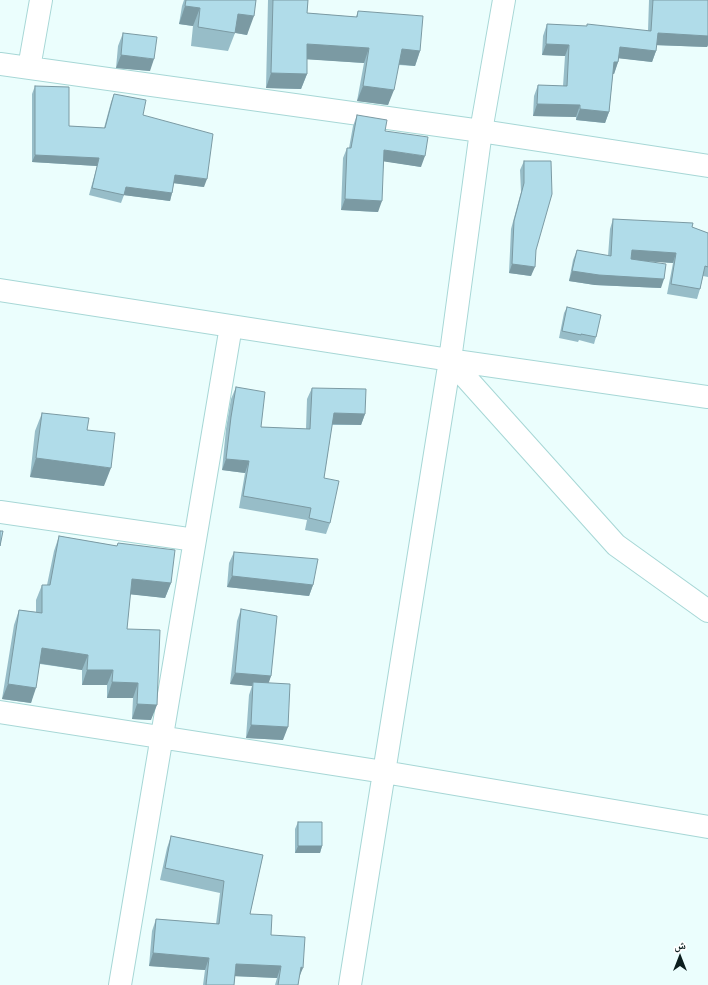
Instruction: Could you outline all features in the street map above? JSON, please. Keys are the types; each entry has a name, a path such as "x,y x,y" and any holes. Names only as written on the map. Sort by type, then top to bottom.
{"street":[{"path":"29,68 41,0"},
{"path":"350,985 450,360 481,131 504,0"},
{"path":"0,64 481,131 708,166"},
{"path":"0,290 450,360 708,397"},
{"path":"120,985 231,326"},
{"path":"450,360 616,545 708,612"},
{"path":"0,512 195,540"},
{"path":"0,712 384,772 708,827"}],"building":[{"path":"186,0 256,0 254,16 238,14 235,33 198,27 200,8 185,6"},
{"path":"273,0 308,0 307,13 357,17 358,11 423,16 420,51 402,49 394,90 363,86 369,48 307,44 307,74 271,73"},
{"path":"653,0 708,0 708,36 658,33 656,51 620,47 618,62 614,62 609,112 580,109 580,105 537,104 538,85 567,86 569,45 546,44 547,24 587,26 587,24 651,31"},
{"path":"123,33 157,37 154,59 121,55"},
{"path":"35,86 69,87 69,126 105,128 114,94 146,100 143,115 213,134 207,179 175,175 172,193 126,187 124,195 92,188 99,158 35,155"},
{"path":"357,115 387,120 385,131 428,137 425,156 384,150 382,201 345,199 347,148 351,148"},
{"path":"524,161 551,161 552,194 536,250 535,267 512,264 514,221 524,183"},
{"path":"613,219 693,223 692,227 708,233 708,267 705,266 700,289 671,284 676,253 632,250 631,259 666,264 664,279 599,275 572,271 577,250 611,256"},
{"path":"567,307 601,315 596,337 562,331"},
{"path":"236,387 265,392 261,427 310,429 312,388 366,389 365,414 334,413 324,478 339,481 330,523 309,518 311,508 243,496 249,461 226,459"},
{"path":"42,413 89,418 87,430 115,433 111,468 36,458"},
{"path":"0,531 3,531 0,546"},
{"path":"59,536 117,546 118,543 175,550 171,583 132,579 127,629 160,630 157,705 137,704 138,683 112,682 113,670 87,670 88,655 42,648 36,688 8,684 19,610 42,613 42,585 50,585"},
{"path":"234,552 318,559 313,585 232,576"},
{"path":"241,609 277,616 271,676 235,673"},
{"path":"253,682 290,684 288,727 251,725"},
{"path":"298,822 322,822 322,846 298,846"},
{"path":"171,836 263,855 250,914 272,915 271,935 305,937 303,968 301,967 298,985 278,985 281,966 236,964 234,985 206,985 209,958 153,953 156,919 219,924 224,881 165,868"}]}
